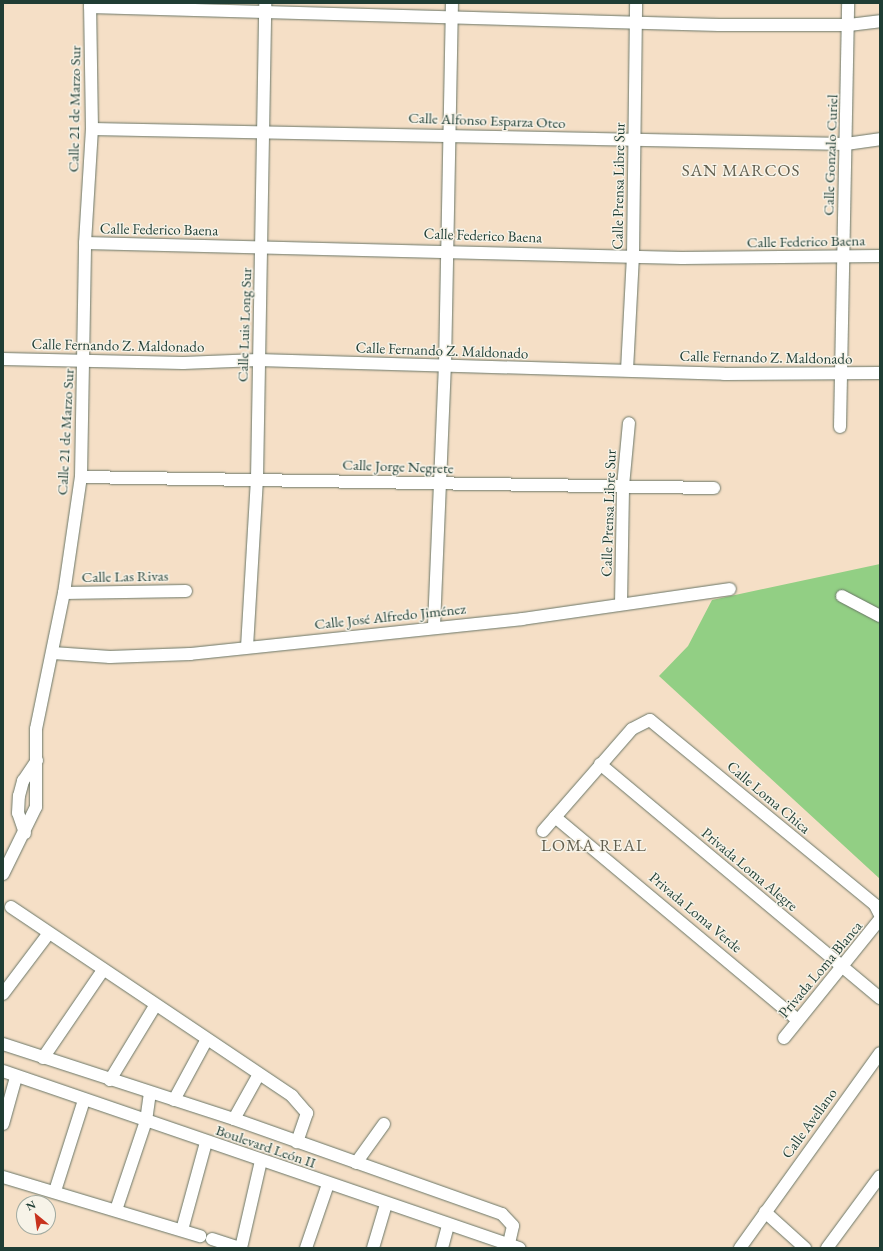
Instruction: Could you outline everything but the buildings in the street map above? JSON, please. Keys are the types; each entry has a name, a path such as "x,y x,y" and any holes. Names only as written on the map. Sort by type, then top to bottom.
{"street":[{"path":"434,626 445,366 446,250 452,3"},
{"name":"Calle Prensa Libre Sur","path":"627,370 633,256 636,3"},
{"name":"Calle Gonzalo Curiel","path":"840,427 840,375 850,25 848,3"},
{"path":"90,5 265,8 452,18 636,22 850,25 880,21"},
{"name":"Calle 21 de Marzo Sur","path":"3,874 25,833 36,807 36,729 53,653 64,593 81,477 85,243 92,129 90,5"},
{"name":"Calle Luis Long Sur","path":"248,647 257,479 265,8"},
{"name":"Calle Alfonso Esparza Oteo","path":"92,129 450,134 635,140 846,144 880,139"},
{"name":"Calle Federico Baena","path":"85,243 446,250 633,256 843,258 880,256"},
{"name":"Calle Fernando Z. Maldonado","path":"3,359 84,362 258,360 840,375 880,373"},
{"name":"Calle Prensa Libre Sur","path":"621,604 623,486 629,423"},
{"name":"Calle Jorge Negrete","path":"81,477 714,488"},
{"name":"Calle José Alfredo Jiménez","path":"53,653 141,657 248,647 621,604 730,588"},
{"name":"Calle Las Rivas","path":"64,593 186,591"},
{"path":"842,596 880,616"},
{"name":"Calle Loma Chica","path":"600,764 632,729 644,720 656,723 875,905 880,916"},
{"path":"25,833 18,813 22,781 37,760"},
{"path":"543,830 600,764"},
{"name":"Privada Loma Alegre","path":"600,764 880,998"},
{"path":"22,781 37,784"},
{"name":"Privada Loma Verde","path":"555,817 797,1019"},
{"path":"11,907 155,1006 259,1074 305,1108 307,1118 297,1142"},
{"name":"Privada Loma Blanca","path":"784,1038 797,1019 880,919"},
{"path":"3,994 49,933"},
{"path":"43,1058 103,970"},
{"path":"110,1080 155,1006"},
{"path":"174,1100 207,1039"},
{"path":"3,1044 150,1093 234,1119 502,1214 513,1226 512,1247"},
{"name":"Calle Avellano","path":"740,1248 764,1212 880,1053"},
{"name":"Boulevard León II","path":"3,1071 16,1077 512,1247"},
{"path":"234,1119 259,1074"},
{"path":"3,1124 16,1077"},
{"path":"116,1210 146,1121 150,1093"},
{"path":"55,1191 84,1100"},
{"path":"356,1162 384,1124"},
{"path":"182,1230 206,1142"},
{"path":"212,1239 241,1248 261,1160"},
{"path":"827,1248 880,1176"},
{"path":"3,1177 55,1191 200,1236"},
{"path":"306,1248 328,1184"},
{"path":"373,1248 386,1204"},
{"path":"764,1212 805,1248"},
{"path":"442,1248 448,1225"}],"green space":[{"path":"880,564 880,879 659,676 688,646 712,600"}],"district":[{"name":"SAN MARCOS","path":"741,171"},
{"name":"LOMA REAL","path":"594,846"}]}
